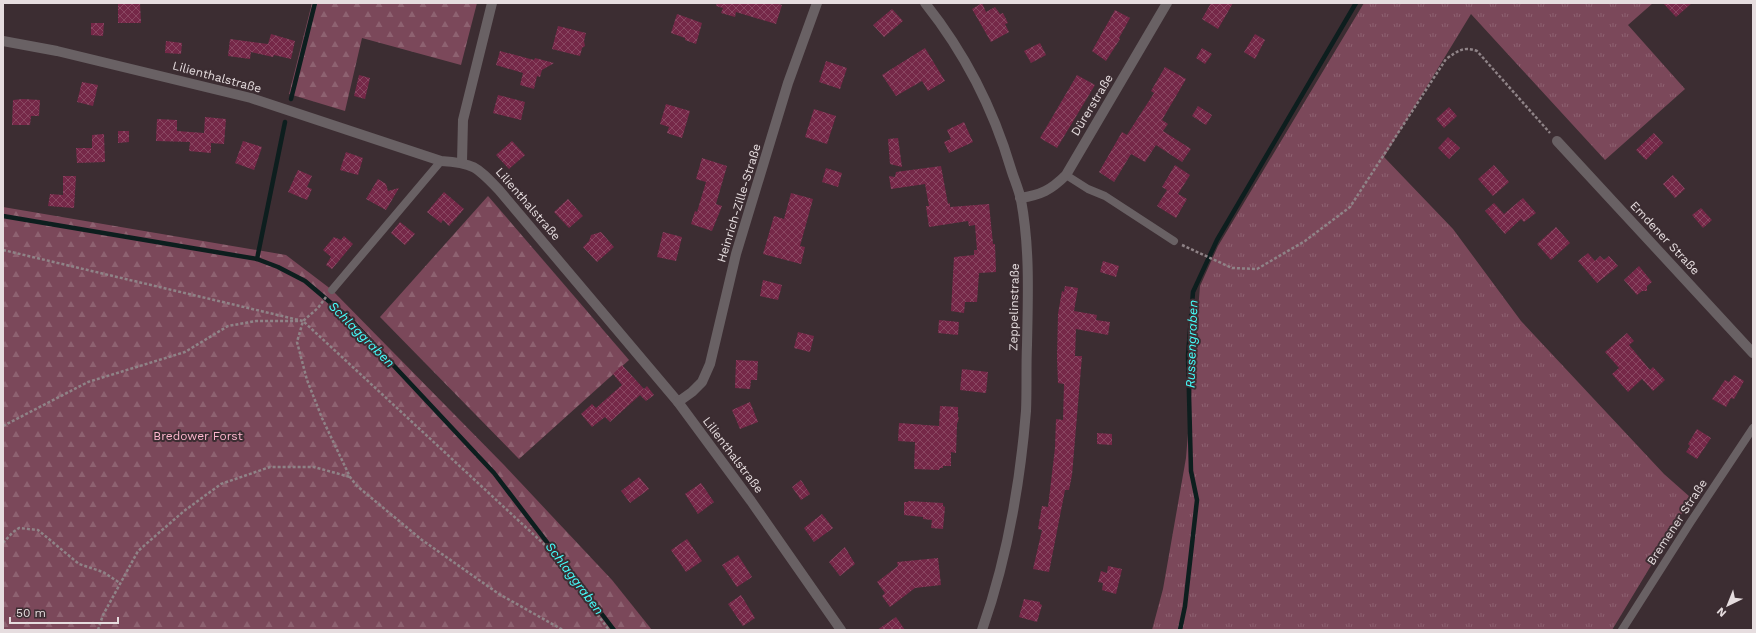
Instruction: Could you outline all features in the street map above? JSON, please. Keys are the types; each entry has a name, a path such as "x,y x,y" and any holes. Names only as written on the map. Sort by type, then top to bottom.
{"street":[{"path":"462,162 463,120 492,3"},
{"name":"Heinrich-Zille-Straße","path":"678,402 692,392 702,382 710,364 738,246 788,83 818,3"},
{"name":"Zeppelinstraße","path":"925,3 949,34 970,70 989,108 1004,144 1020,198 1028,251 1026,410 1013,518 1002,563 982,630"},
{"name":"Dürerstraße","path":"1020,198 1046,192 1066,175 1167,3"},
{"name":"Lilienthalstraße","path":"3,41 57,51 251,98 441,161 462,162 472,165 480,170 499,190 678,402 751,501 841,630"},
{"name":"Emdener Straße","path":"1557,141 1753,353"}],"lane":[{"path":"332,290 441,161"},
{"path":"1066,175 1088,189 1105,196 1174,242"},
{"name":"Bremener Straße","path":"1622,630 1753,428"}],"path":[{"path":"1174,242 1232,268 1257,269 1305,240 1350,207 1446,60 1459,50 1468,48 1477,51 1557,141"},
{"path":"3,250 303,321 546,546 609,630"},
{"path":"318,308 303,321 296,342 307,380 322,418 350,477 358,486 422,540 499,594 563,630"},
{"path":"3,426 88,382 185,352 228,326 256,321 303,321"},
{"path":"98,630 103,615 138,551 184,511 221,484 270,466 314,466 350,477"},
{"path":"3,543 12,533 20,528 38,530 79,564 103,572 120,583"}],"green space":[{"path":"312,3 477,3 461,65 362,38 345,111 289,94"},
{"path":"1364,3 1653,3 1628,25 1685,89 1605,160 1471,14 1384,157 1453,229 1521,321 1664,474 1690,497 1678,521 1612,630 1152,630 1163,589 1186,458 1200,286 1218,246"},
{"path":"488,196 629,360 519,459 380,317"},
{"name":"Bredower Forst","path":"3,207 286,255 332,290 504,465 612,580 652,630 3,630"}],"building":[{"path":"118,3 140,3 141,23 118,23"},
{"path":"717,3 775,3 782,5 776,24 736,12 735,17 721,13 723,8 716,6"},
{"path":"982,3 986,12 995,7 1000,14 1003,13 1008,23 1005,24 1009,32 991,42 972,9"},
{"path":"1211,3 1233,3 1218,29 1202,19"},
{"path":"1663,3 1692,3 1676,17"},
{"path":"892,9 903,21 884,37 873,25"},
{"path":"1115,10 1130,18 1119,38 1120,39 1106,61 1092,51"},
{"path":"677,14 702,23 696,44 671,33"},
{"path":"91,23 104,23 103,36 91,35"},
{"path":"558,26 586,33 584,41 585,46 582,48 580,56 552,49"},
{"path":"271,34 295,41 291,59 251,52 250,59 228,56 230,39 268,44"},
{"path":"1255,34 1265,40 1255,59 1244,52"},
{"path":"166,41 182,43 181,54 165,53"},
{"path":"1040,43 1046,55 1031,63 1024,51"},
{"path":"925,48 945,81 928,91 922,81 896,96 882,75"},
{"path":"1202,48 1212,54 1205,64 1196,58"},
{"path":"500,51 534,60 535,58 554,63 542,70 540,77 537,76 534,89 520,85 523,73 496,65"},
{"path":"826,61 847,68 840,89 819,82"},
{"path":"1165,67 1186,79 1162,120 1168,124 1163,131 1191,149 1182,162 1156,145 1145,162 1131,154 1114,182 1099,172 1122,132 1127,135 1154,93 1151,91"},
{"path":"359,75 370,78 365,99 354,96"},
{"path":"1077,75 1095,85 1057,148 1040,138"},
{"path":"82,82 98,85 93,106 77,102"},
{"path":"498,95 525,102 521,120 493,113"},
{"path":"13,100 40,100 39,116 31,116 30,125 12,125"},
{"path":"666,104 690,111 682,138 667,133 669,127 660,124"},
{"path":"1198,106 1212,115 1206,125 1192,116"},
{"path":"1449,107 1457,116 1444,128 1436,119"},
{"path":"814,109 836,116 827,144 805,137"},
{"path":"205,117 226,119 224,144 211,143 211,153 189,151 190,142 156,141 157,119 177,120 177,131 204,133"},
{"path":"964,122 973,142 949,153 944,142 951,139 947,130"},
{"path":"118,131 129,131 129,142 118,143"},
{"path":"1654,133 1663,143 1646,160 1636,150"},
{"path":"104,134 105,162 77,163 76,148 92,148 92,135"},
{"path":"1448,137 1460,148 1449,159 1438,148"},
{"path":"898,138 902,167 890,164 888,139"},
{"path":"243,141 262,147 254,170 235,163"},
{"path":"512,141 525,155 509,169 496,155"},
{"path":"346,152 363,158 358,175 340,170"},
{"path":"702,158 727,166 716,204 722,206 712,231 691,224 695,211 697,212 706,182 696,179"},
{"path":"1175,165 1190,175 1178,194 1187,199 1176,218 1157,206 1167,190 1162,187"},
{"path":"1494,165 1509,182 1493,196 1478,179"},
{"path":"941,166 948,204 950,203 950,207 989,204 993,244 995,244 996,272 979,273 977,302 965,302 964,313 951,311 954,257 974,255 974,250 977,250 975,225 969,226 968,221 929,227 926,206 929,206 925,184 891,189 889,176 895,177 896,172"},
{"path":"826,168 842,173 838,187 822,182"},
{"path":"298,170 312,176 307,187 312,189 307,200 288,192"},
{"path":"1673,175 1685,189 1675,198 1663,184"},
{"path":"63,176 76,176 74,208 48,206 50,194 63,195"},
{"path":"378,179 386,184 388,191 399,188 386,210 366,199"},
{"path":"444,192 464,209 449,226 443,220 441,223 427,212"},
{"path":"791,193 813,199 800,246 805,247 801,264 763,254 774,216 784,219"},
{"path":"1523,198 1536,213 1524,222 1521,219 1505,234 1485,211 1494,203 1504,214"},
{"path":"568,199 583,216 569,228 554,212"},
{"path":"1701,208 1712,220 1703,228 1692,215"},
{"path":"400,222 415,234 405,245 391,233"},
{"path":"1556,227 1570,243 1551,260 1537,244"},
{"path":"601,232 614,247 597,262 583,247 589,241 591,235"},
{"path":"663,232 682,237 676,261 657,257"},
{"path":"344,236 353,244 332,269 326,265 331,257 323,250 334,237 341,240"},
{"path":"1588,253 1595,261 1600,256 1604,260 1609,256 1618,266 1597,283 1578,261"},
{"path":"1103,261 1119,266 1116,277 1100,272"},
{"path":"1639,266 1652,282 1647,286 1647,291 1642,291 1637,295 1624,280"},
{"path":"763,280 782,285 778,300 760,296"},
{"path":"1065,286 1078,288 1074,311 1097,315 1096,320 1110,322 1108,335 1076,329 1075,356 1082,356 1072,475 1069,490 1065,490 1049,572 1033,569 1042,530 1038,529 1042,506 1048,507 1055,448 1056,419 1063,420 1064,384 1058,383 1057,358 1058,314 1062,291 1064,292"},
{"path":"939,320 959,322 958,335 938,333"},
{"path":"798,332 814,336 810,352 794,348"},
{"path":"1627,333 1634,341 1629,345 1650,370 1653,367 1665,380 1653,391 1642,379 1628,392 1612,374 1619,368 1605,352"},
{"path":"736,360 758,361 757,380 751,380 750,389 735,388"},
{"path":"622,365 644,389 647,386 654,395 646,401 640,395 610,422 605,417 592,427 581,414 592,404 596,408 622,385 613,374"},
{"path":"962,369 988,372 986,393 960,390"},
{"path":"1734,375 1744,381 1734,399 1731,398 1726,407 1712,399 1725,380 1729,382"},
{"path":"750,402 758,422 740,429 732,410"},
{"path":"940,406 958,407 959,418 957,424 956,453 951,452 951,466 943,466 943,468 940,468 939,470 914,469 915,442 898,441 899,423 939,426"},
{"path":"1697,429 1711,438 1697,459 1686,452 1690,446 1688,444"},
{"path":"1097,433 1112,434 1112,445 1097,444"},
{"path":"639,477 649,489 630,503 621,491"},
{"path":"801,480 810,494 801,500 792,487"},
{"path":"701,483 714,502 698,514 685,494"},
{"path":"904,502 943,503 943,506 945,507 943,529 931,528 932,520 923,519 923,517 904,515"},
{"path":"822,514 833,528 814,542 804,528"},
{"path":"687,539 702,561 686,572 671,550"},
{"path":"845,547 855,564 840,576 829,562"},
{"path":"738,555 752,577 737,587 722,565"},
{"path":"938,558 941,585 915,588 890,607 882,596 885,593 877,582 898,566 897,562"},
{"path":"1108,566 1122,569 1116,594 1102,590 1103,583 1098,582 1101,571 1107,573"},
{"path":"741,595 755,618 743,626 728,604"},
{"path":"1024,599 1040,602 1042,605 1037,622 1019,617"},
{"path":"896,617 905,630 877,630"}],"waterway":[{"path":"291,99 315,3"},
{"name":"Russengraben","path":"1180,630 1185,606 1197,500 1191,471 1188,356 1193,292 1217,240 1356,3"},
{"path":"257,259 285,122"},
{"name":"Schlaggraben","path":"3,216 257,259 278,267 305,281 351,320 494,473 614,630"}]}
